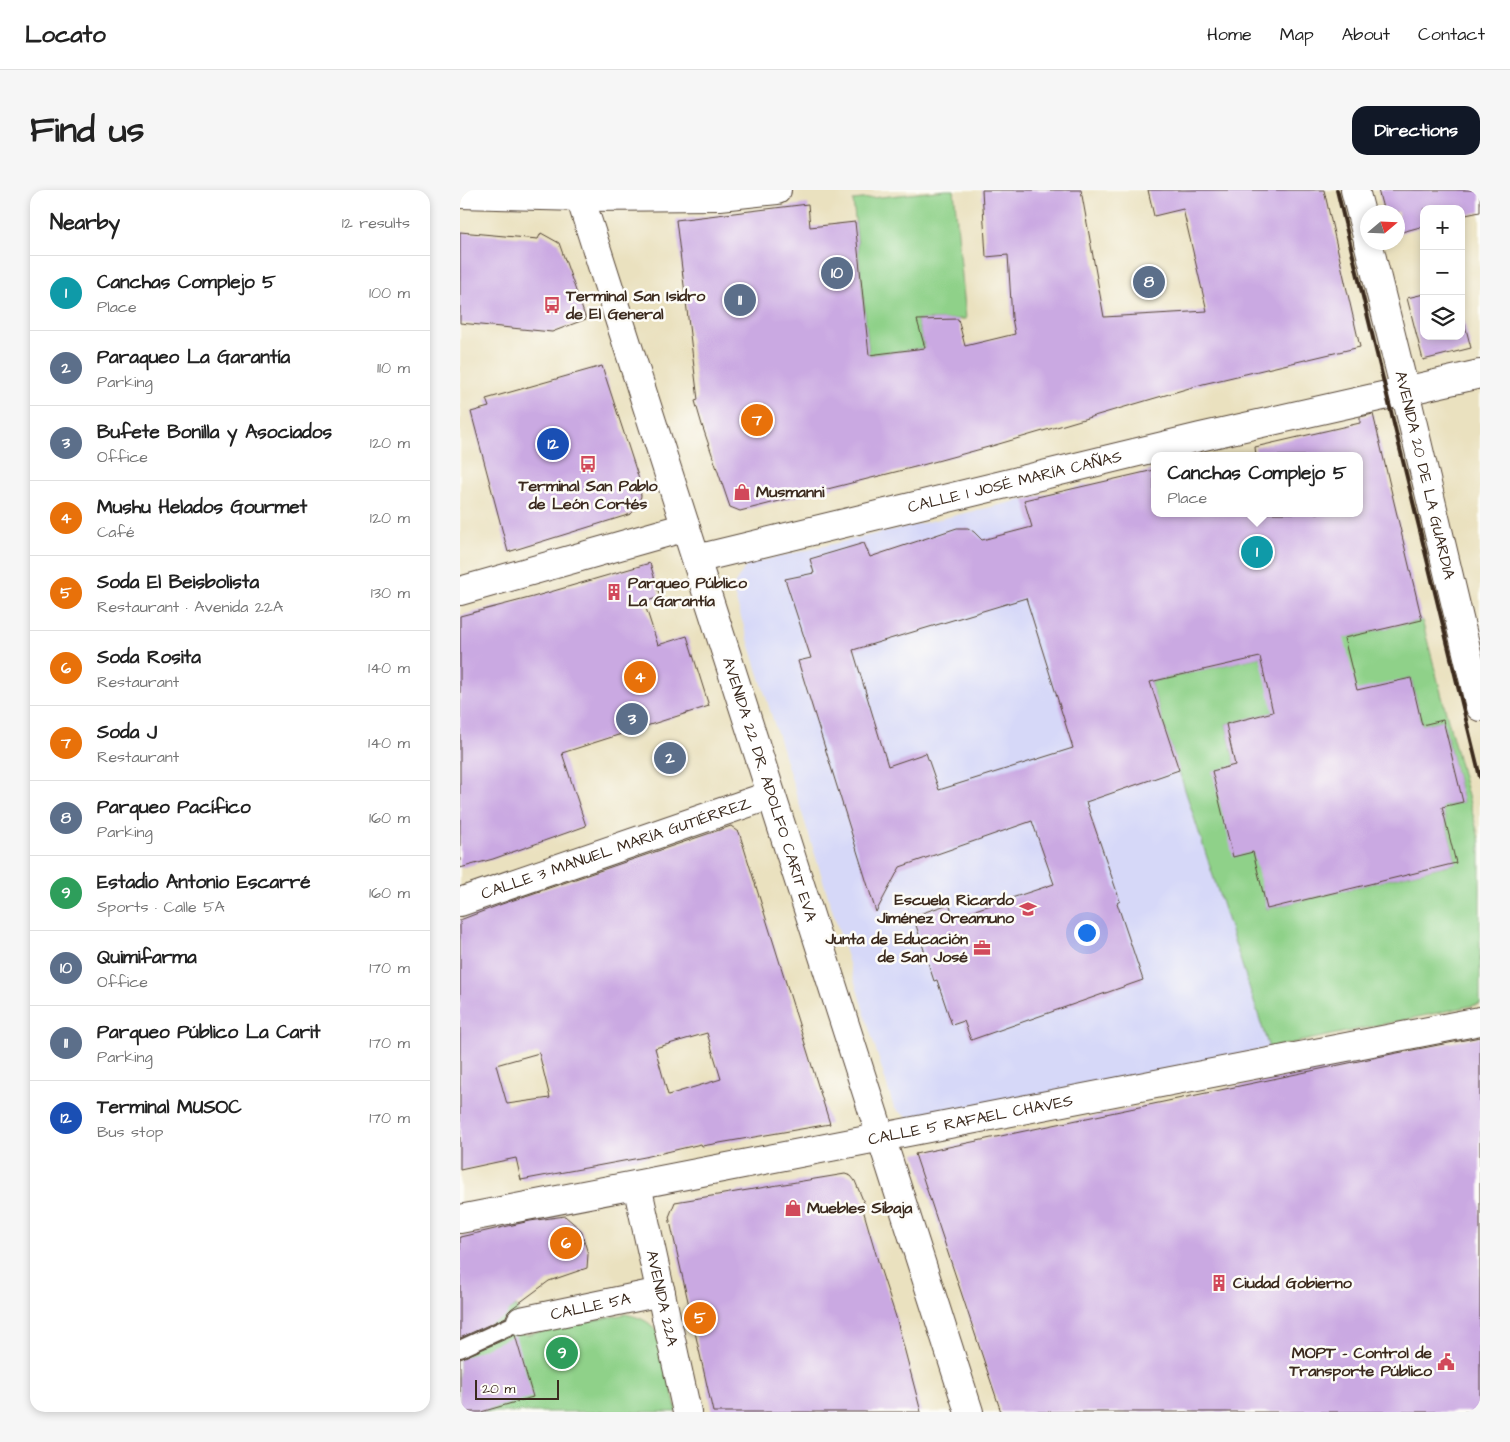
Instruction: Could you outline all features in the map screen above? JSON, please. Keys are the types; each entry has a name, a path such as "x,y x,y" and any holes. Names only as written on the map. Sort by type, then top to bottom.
{"street":[{"path":"460,194 580,197 720,196 777,190"},
{"name":"AVENIDA 20 DE LA GUARDIA","path":"1355,190 1360,210"},
{"name":"AVENIDA 22 DR. ADOLFO CARIT EVA","path":"580,197 969,1412"},
{"name":"AVENIDA 20 DE LA GUARDIA","path":"1370,250 1480,707"},
{"name":"CALLE 1 JOSÉ MARÍA CAÑAS","path":"696,560 1200,437 1480,374"},
{"path":"460,591 686,527"},
{"name":"CALLE 3 MANUEL MARÍA GUTIÉRREZ","path":"460,902 771,795"},
{"name":"CALLE 5 RAFAEL CHAVES","path":"460,1219 1480,1022"},
{"name":"AVENIDA 22A","path":"637,1185 688,1412"},
{"name":"CALLE 5A","path":"521,1321 661,1292"}],"lane":[{"path":"460,1349 521,1321"}],"shaded area":[{"name":"Escuela Ricardo Jiménez Oreamuno","path":"1086,485 1269,1048 912,1121 894,1108 732,588 747,564"}],"green space":[{"path":"954,190 966,319 917,320 925,348 869,355 853,200"},
{"path":"1422,620 1480,842 1480,1004 1269,1048 1150,682","holes":["1411,678 1422,725 1443,720 1463,802 1442,807 1456,863 1267,909 1226,724"]},
{"path":"516,1306 524,1335 625,1314 647,1322 658,1332 677,1412 460,1412 460,1339"}],"building":[{"path":"982,190 1081,190 1104,317 1207,311 1183,209 1154,216 1148,190 1324,190 1360,347 1203,384 915,467 740,511 730,507 695,401 698,400 676,220 808,204 810,227 855,222 869,355 925,348 917,320 958,319 965,346 1015,334 1012,318 1008,255 986,257"},
{"path":"1378,190 1480,190 1480,212 1465,215 1465,205 1420,205 1420,227 1405,231 1405,205 1382,205"},
{"path":"460,232 538,239 541,233 559,243 586,319 552,332 460,323"},
{"path":"1420,295 1420,340 1465,340 1465,325 1471,348 1423,360 1407,298"},
{"path":"602,366 638,476 641,496 638,506 631,514 508,552 471,412 489,407 486,399"},
{"path":"1373,414 1422,620 1344,638 1357,690 1411,678 1422,725 1443,720 1463,802 1442,807 1456,863 1267,909 1253,852 1233,857 1212,771 1235,765 1226,724 1273,712 1260,657 1150,682 1179,770 1086,802 1120,901 1117,903 1143,980 971,1040 964,1021 952,1025 937,980 934,981 913,916 949,904 954,917 1054,884 1032,821 900,867 876,912 798,661 811,658 785,579 814,573 810,559 864,543 870,557 957,528 968,528 982,540 1032,527 1024,500 1151,471 1151,517 1363,517 1363,452 1256,452 1255,447 1360,423 1360,417","holes":["1026,598 1073,748 939,790 926,753 888,766 853,650"]},
{"path":"650,563 660,597 644,602 658,645 687,636 709,706 562,753 586,826 493,859 460,868 460,616"},
{"path":"731,826 739,832 830,1124 702,1146 701,1144 645,1157 521,1180 516,1158 460,1170 460,920","holes":["707,1033 721,1079 668,1095 655,1048","539,1053 550,1098 507,1104 496,1065"]},
{"name":"Ciudad Gobierno","path":"1480,1037 1480,1412 1001,1412 915,1154"},
{"path":"845,1174 851,1176 855,1181 865,1205 862,1206 896,1317 921,1412 713,1412 669,1217 675,1202"},
{"path":"565,1216 581,1230 588,1254 587,1268 549,1281 511,1309 506,1317 460,1338 460,1237 530,1221"},
{"path":"515,1335 533,1397 481,1412 460,1412 460,1359"}],"railway":[{"path":"1337,190 1480,777"}],"place":[{"name":"Quimifarma","path":"837,273"},
{"name":"Parqueo Pacífico","path":"1149,282"},
{"name":"Parqueo Público La Carit","path":"740,300"},
{"name":"Terminal San Isidro de El General","path":"552,305"},
{"name":"Soda J","path":"757,420"},
{"name":"Terminal MUSOC","path":"553,444"},
{"name":"Terminal San Pablo de León Cortés","path":"588,464"},
{"name":"Musmanni","path":"742,492"},
{"name":"Canchas Complejo 5","path":"1257,552"},
{"name":"Parqueo Público La Garantía","path":"614,592"},
{"name":"Mushu Helados Gourmet","path":"640,677"},
{"name":"Bufete Bonilla y Asociados","path":"632,719"},
{"name":"Paraqueo La Garantía","path":"670,758"},
{"name":"Escuela Ricardo Jiménez Oreamuno","path":"1028,909"},
{"name":"Junta de Educación de San José","path":"982,948"},
{"name":"Muebles Sibaja","path":"793,1208"},
{"name":"Soda Rosita","path":"566,1243"},
{"name":"Ciudad Gobierno","path":"1219,1283"},
{"name":"Soda El Beisbolista","path":"700,1318"},
{"name":"Estadio Antonio Escarré","path":"562,1353"},
{"name":"MOPT - Control de Transporte Público","path":"1446,1362"}]}
